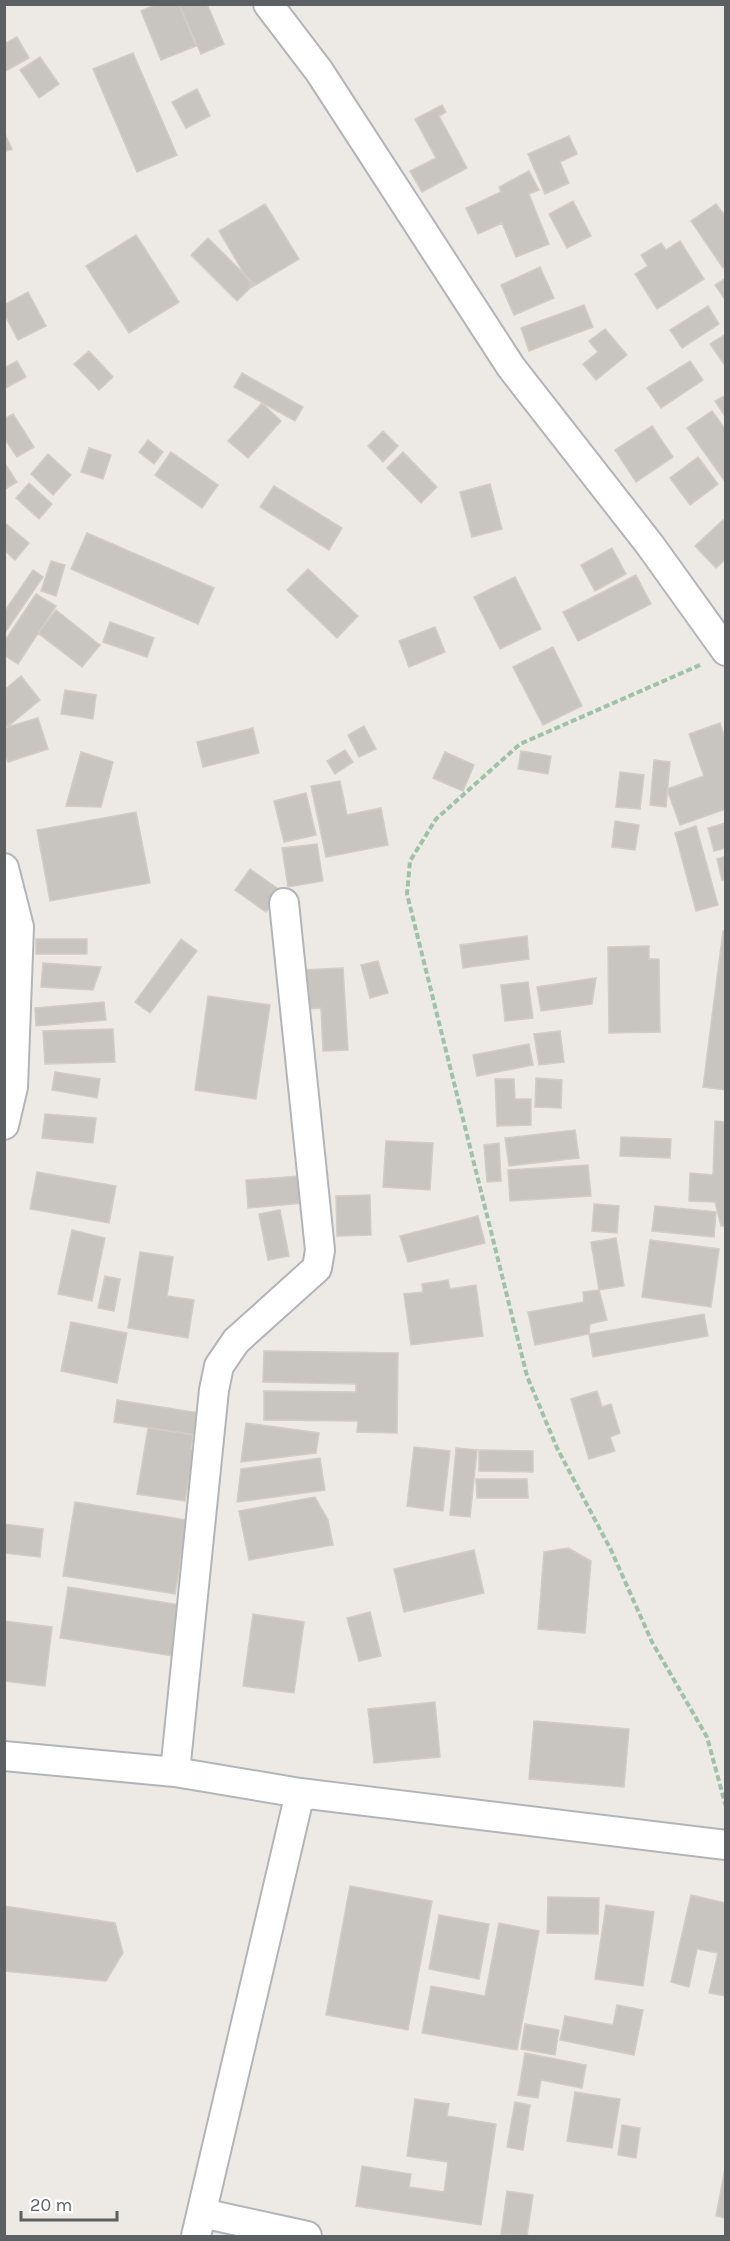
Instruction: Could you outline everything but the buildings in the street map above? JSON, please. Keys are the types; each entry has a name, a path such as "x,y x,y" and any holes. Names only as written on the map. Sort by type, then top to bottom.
{"street":[{"path":"268,4 319,71 512,367 650,545 715,657"},
{"path":"4,868 19,927 13,1088 4,1125"},
{"path":"175,1772 205,1472 214,1390 219,1366 236,1341 317,1268 320,1250 284,903"},
{"path":"4,1756 175,1772 300,1792 726,1845"},
{"path":"300,1792 199,2225 307,2236"}],"path":[{"path":"715,657 520,744 436,819 410,861 407,894 527,1376 557,1448 611,1550 652,1642 706,1737 726,1807"}]}
